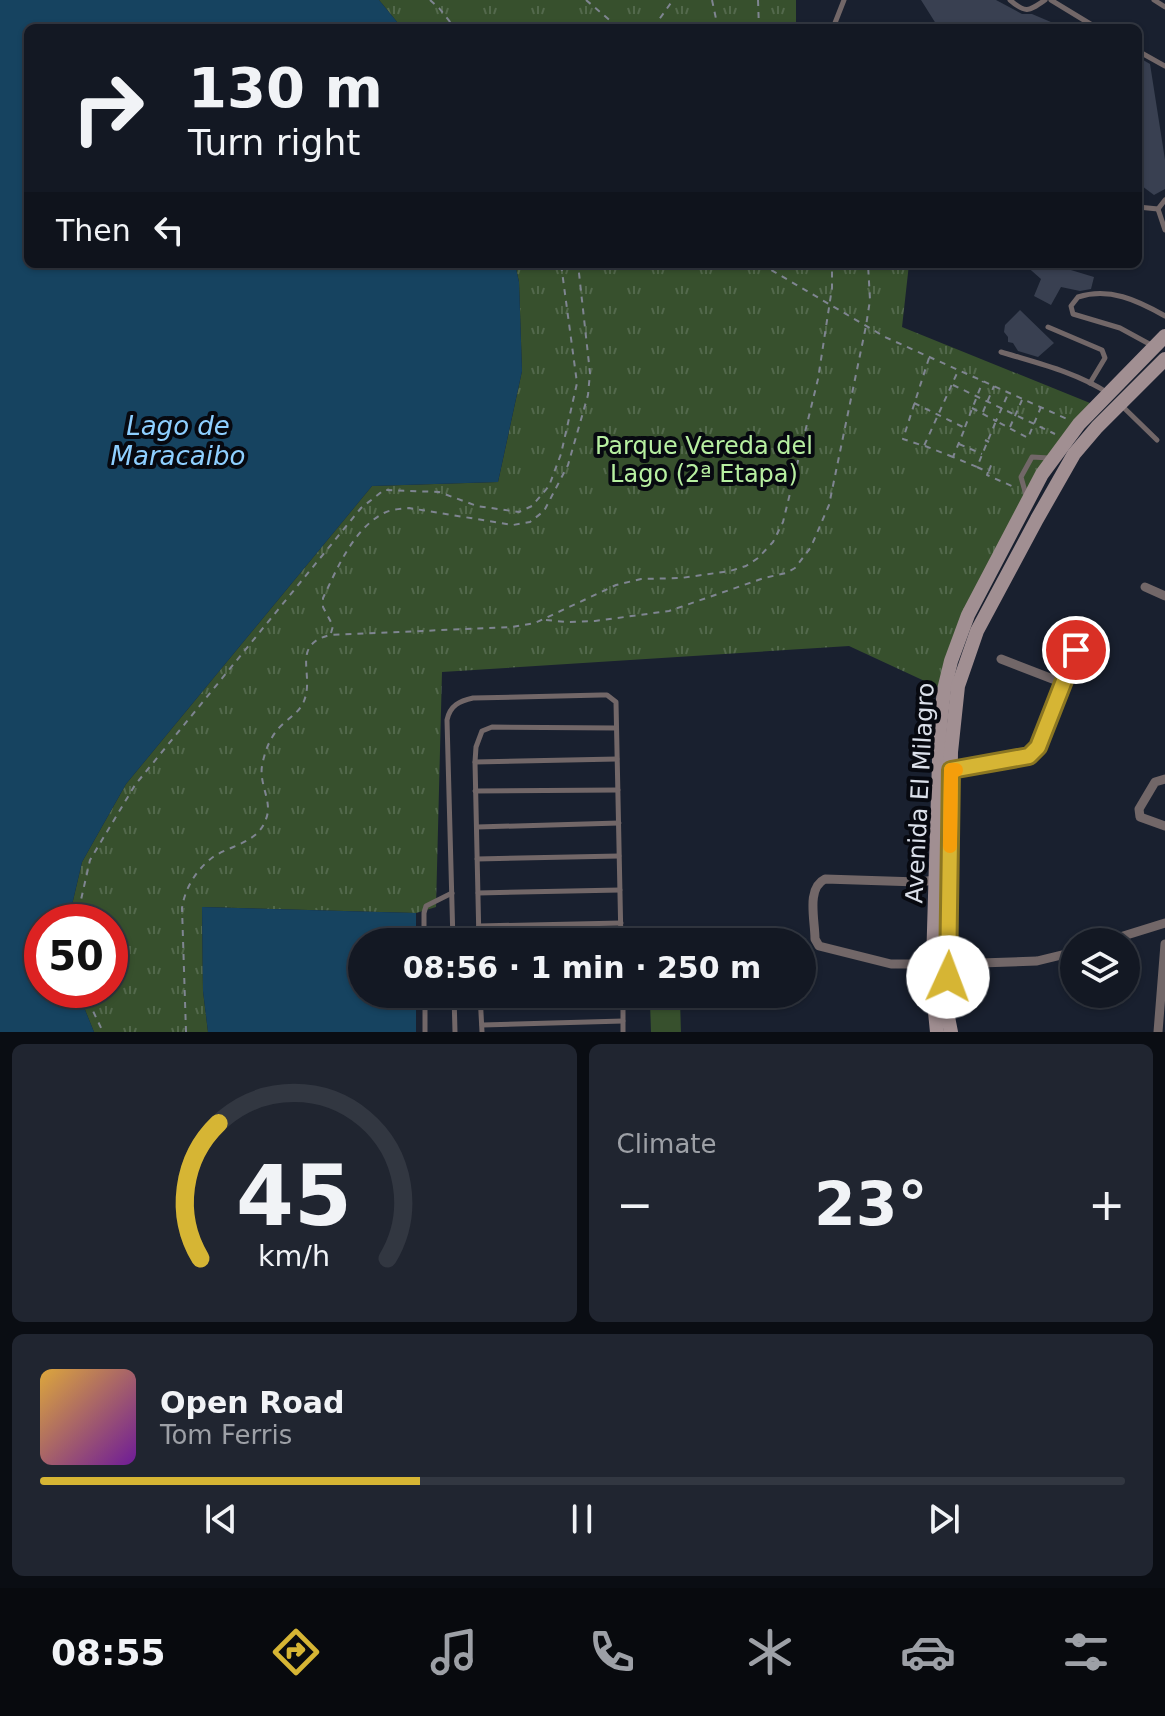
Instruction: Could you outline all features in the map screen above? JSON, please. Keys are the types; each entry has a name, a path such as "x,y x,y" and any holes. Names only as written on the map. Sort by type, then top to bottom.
{"main road":[{"name":"Avenida El Milagro","path":"937,1032 933,964 940,727 951,661 968,615 1027,497 1079,424 1159,342"},
{"name":"Avenida El Milagro","path":"951,1032 948,1017 951,752 958,686 977,631 1074,454 1165,359"}],"street":[{"path":"1145,587 1165,596"},
{"path":"951,770 1029,756 1038,747 1076,650"},
{"path":"1001,659 1063,683"},
{"path":"1165,779 1155,782 1139,809 1140,817 1165,826"},
{"path":"936,880 825,879 813,891 815,939 819,946 891,964 1037,961 1060,955"},
{"path":"1140,931 1165,923"},
{"path":"1158,1032 1165,944"}],"lane":[{"path":"835,24 844,0"},
{"path":"1010,0 1026,10 1048,0 1090,24"},
{"path":"1154,0 1165,7"},
{"path":"1142,53 1165,66"},
{"path":"1158,209 1165,200"},
{"path":"1142,209 1158,209"},
{"path":"1158,209 1165,230"},
{"path":"1159,342 1073,314 1071,306 1078,297 1101,292 1122,296 1165,316"},
{"path":"1048,327 1102,350 1105,358 1090,383"},
{"path":"1001,352 1059,370 1109,393"},
{"path":"1120,404 1157,440"},
{"path":"453,928 449,712 461,701 473,698 607,695 616,702 621,928"},
{"path":"616,728 492,727 482,731 476,747 475,791 479,926 621,923"},
{"path":"475,762 617,759"},
{"path":"475,791 618,790"},
{"path":"477,827 619,823"},
{"path":"477,859 619,856"},
{"path":"478,893 620,890"},
{"path":"424,928 426,906 452,893"},
{"path":"425,1008 425,1032"},
{"path":"454,1008 455,1032"},
{"path":"481,1008 482,1029 623,1021"},
{"path":"623,1008 623,1032"}],"path":[{"path":"430,0 452,24"},
{"path":"586,0 614,24"},
{"path":"656,24 673,0"},
{"path":"712,0 717,24"},
{"path":"758,0 759,24"},
{"path":"80,904 90,860 135,785 361,508 384,490 439,492 477,506 519,512 532,506 549,486 561,454 577,383 562,268"},
{"path":"330,635 333,626 323,607 323,598 346,553 364,529 384,513 409,508 513,525 530,522 544,511 568,465 588,395 590,373 578,268"},
{"path":"768,268 866,326 1079,424"},
{"path":"186,1032 184,895 192,878 213,857 246,841 261,829 267,819 269,807 261,782 265,756 271,738 304,703 309,647 318,638 330,635 512,627 535,623 616,585 641,579 681,578 730,571 758,558 773,542 783,522 818,379 830,306 832,268"},
{"path":"542,619 595,621 669,611 795,568 811,547 829,505 866,326 870,300 868,268"},
{"path":"929,357 903,439 988,472"},
{"path":"924,446 958,370"},
{"path":"953,457 983,381"},
{"path":"952,385 1067,440"},
{"path":"983,413 994,386"},
{"path":"977,467 1008,392"},
{"path":"1010,428 1023,399"},
{"path":"914,403 965,428"},
{"path":"972,408 1028,438 1041,407"},
{"path":"958,444 982,454"},
{"path":"993,460 987,475 1027,497"},
{"path":"92,1008 103,1032"}],"green space":[{"path":"379,0 796,0 796,24 399,24"},
{"name":"Parque Vereda del Lago (2ª Etapa)","path":"516,268 909,268 902,327 1090,403 996,563 944,690 849,646 442,672 436,907 416,913 202,907 203,991 208,1032 94,1032 84,1008 128,1008 128,904 72,904 82,862 126,784 372,486 498,482 522,371"},
{"path":"650,1008 680,1008 681,1032 651,1032"}],"water":[{"name":"Lago de Maracaibo","path":"0,0 379,0 399,24 24,24 24,268 516,268 519,282 522,371 498,482 372,486 126,784 82,862 72,904 24,904 24,1008 84,1008 94,1032 0,1032"},
{"path":"202,907 416,913 416,928 348,928 348,1008 416,1008 416,1032 208,1032 203,991"}],"building":[{"path":"921,0 996,0 1022,14 1032,14 1056,24 947,23 936,24"},
{"path":"1142,59 1150,64 1165,160 1165,189 1154,195 1142,186"},
{"path":"1029,268 1064,268 1094,277 1091,289 1080,291 1061,287 1051,305 1034,296 1041,279"},
{"path":"1020,310 1054,343 1038,357 1018,351 1013,343 1008,342 1004,332 1005,325"}],"slow traffic":[{"path":"950,846 951,770 956,770"}],"route":[{"path":"948,977 951,770 1029,756 1038,747 1076,650"}]}
